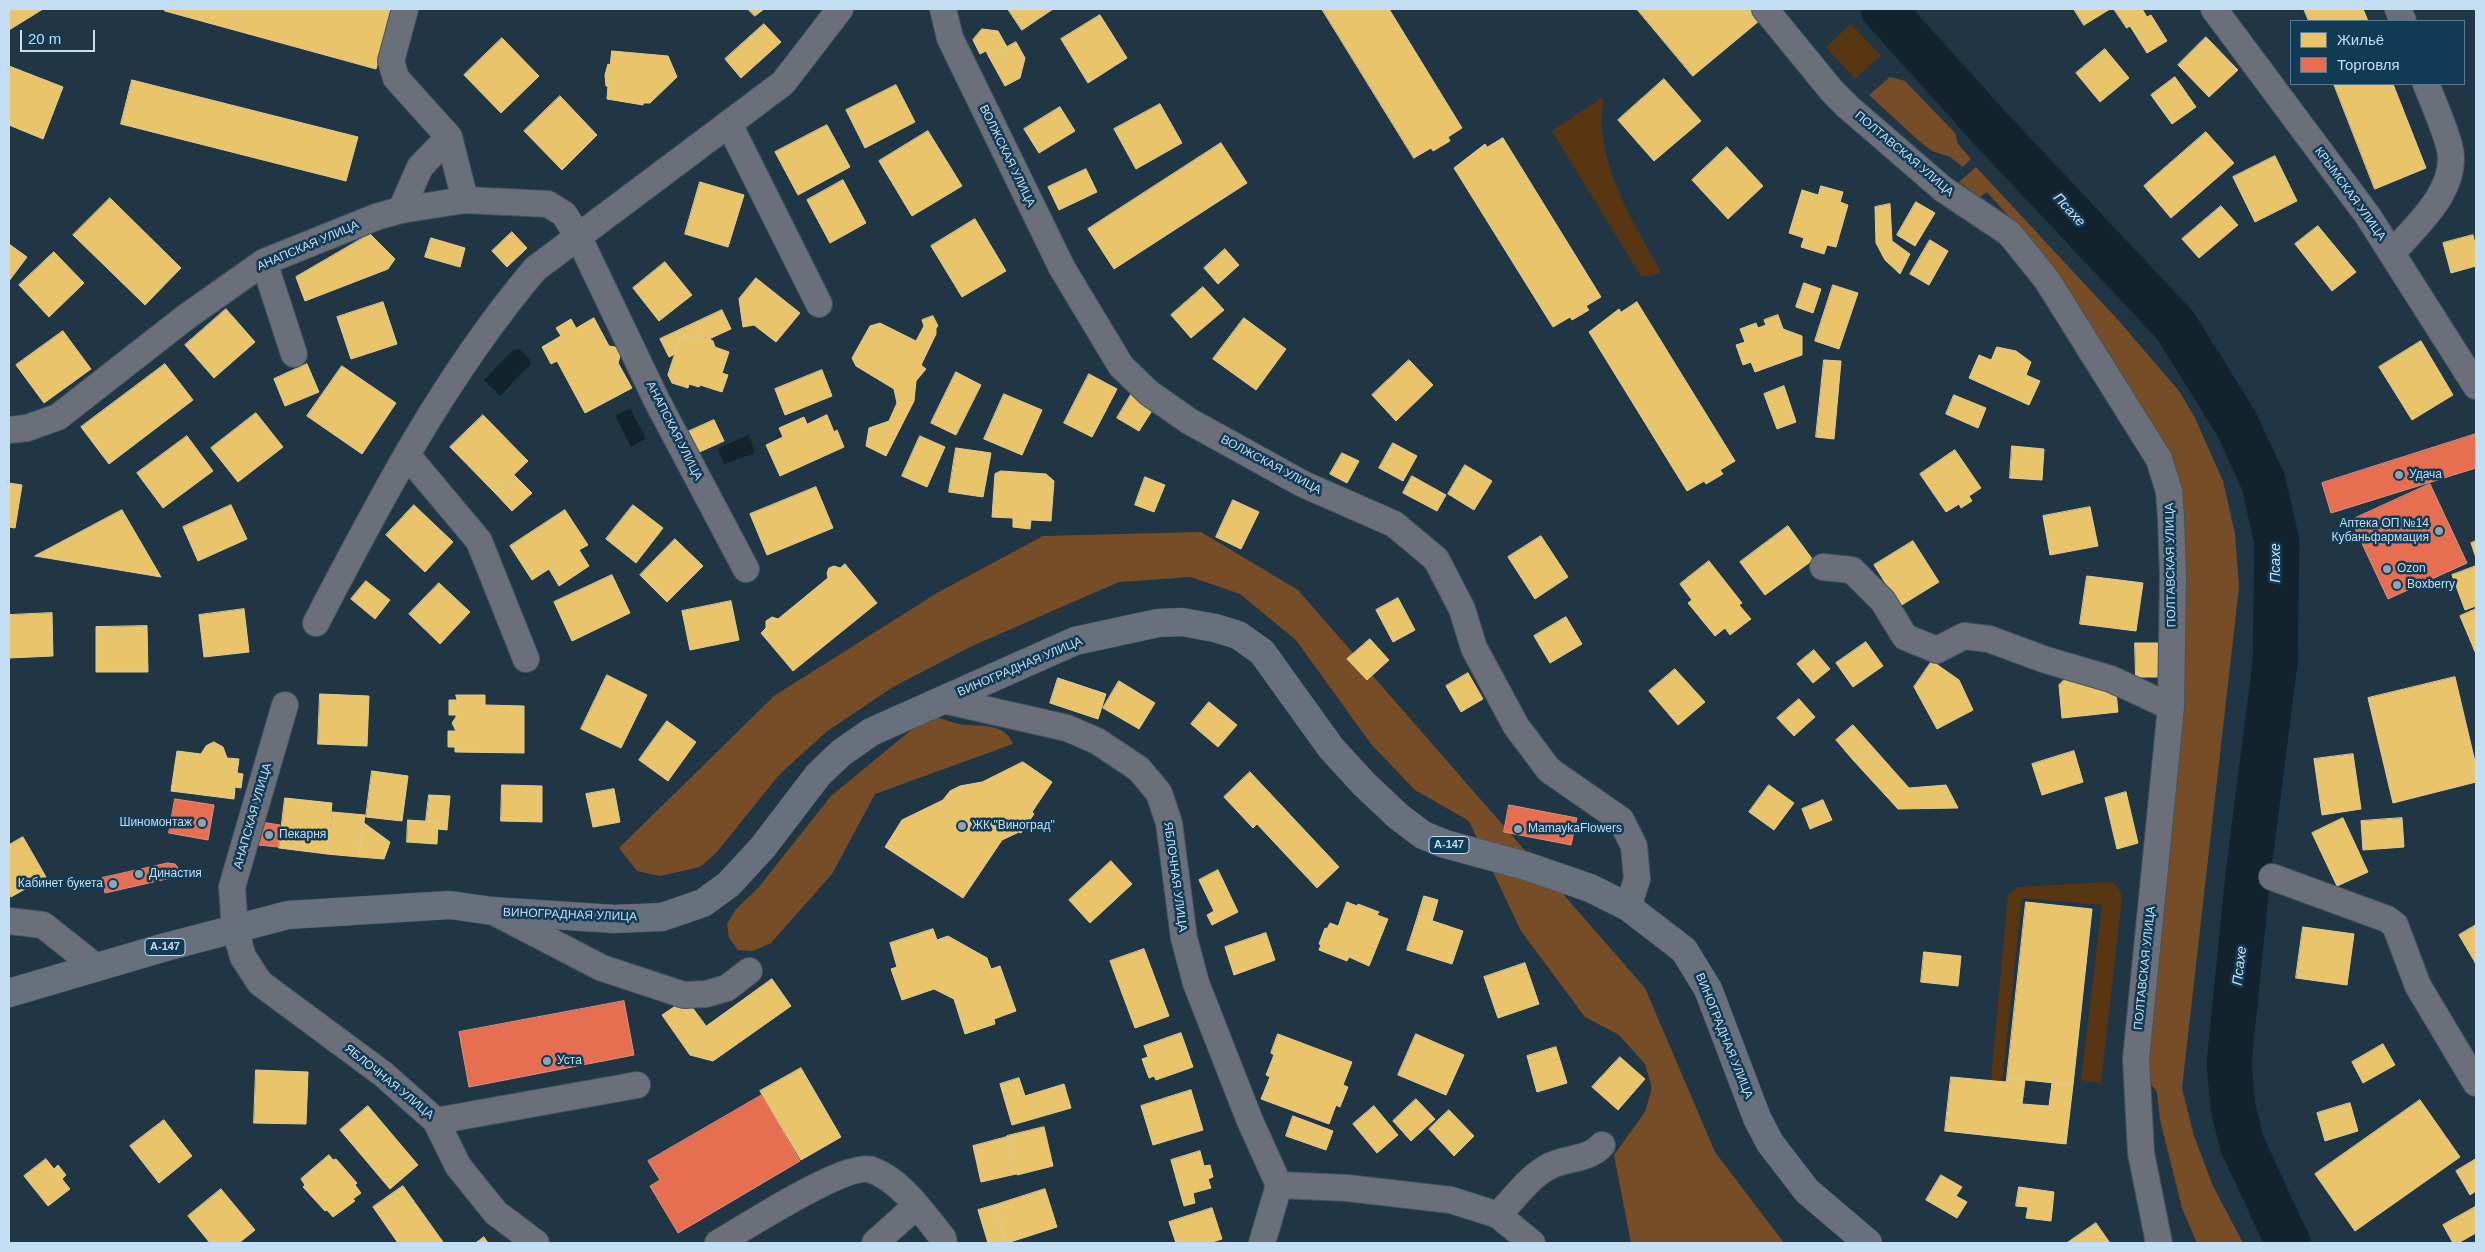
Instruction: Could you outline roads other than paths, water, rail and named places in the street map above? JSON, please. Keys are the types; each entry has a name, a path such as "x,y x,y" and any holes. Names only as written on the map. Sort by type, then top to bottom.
{"main road":[{"name":"ВИНОГРАДНАЯ УЛИЦА","path":"9,993 96,967 288,915 450,905 492,911 614,919 662,917 703,903 729,884 763,847 800,797 841,753 871,732 1075,641 1158,623 1182,622 1215,628 1238,635 1262,652 1331,748 1392,811 1424,835 1446,844 1526,866 1590,888 1628,907 1684,950 1696,966 1708,989 1757,1118 1780,1157 1807,1191 1868,1243"}],"street":[{"path":"405,9 390,61 396,78 449,137 465,200"},
{"path":"316,622 407,454 449,383 503,307 535,269 579,238 783,83 840,9"},
{"name":"ВОЛЖСКАЯ УЛИЦА","path":"943,9 950,38 1062,268 1122,366 1149,393 1189,421 1303,484 1394,524 1436,559 1462,609 1474,648 1516,726 1549,770 1621,820 1634,846 1637,879 1628,907"},
{"name":"ПОЛТАВСКАЯ УЛИЦА","path":"1765,9 1832,91 1848,107 1943,189 2009,233 2047,280 2142,429 2159,459 2169,491 2174,576 2171,707 2136,1059 2141,1153 2159,1243"},
{"name":"КРЫМСКАЯ УЛИЦА","path":"2214,9 2368,216 2476,386"},
{"path":"2392,253 2433,206 2449,175 2450,147 2426,85"},
{"path":"729,124 819,304"},
{"path":"401,210 420,167 449,137"},
{"name":"АНАПСКАЯ УЛИЦА","path":"9,430 27,428 58,417 186,317 264,262 376,217 401,210 465,200 548,204 564,214 579,238 657,401 746,569"},
{"path":"264,262 294,354"},
{"path":"407,454 479,541 526,659"},
{"path":"1823,568 1852,570 1883,601 1906,637 1937,650 1964,636 1989,640 2046,660 2111,679 2171,707"},
{"name":"ЯБЛОЧНАЯ УЛИЦА","path":"943,700 1067,728 1097,741 1139,769 1159,793 1169,823 1184,938 1196,983 1250,1121 1279,1185"},
{"name":"АНАПСКАЯ УЛИЦА","path":"235,929 232,887 285,705"},
{"path":"2272,877 2387,919 2395,924 2418,986 2476,1083"},
{"path":"492,911 602,968 684,995 706,994 727,988 749,971"},
{"path":"9,921 43,925 96,967"},
{"name":"ЯБЛОЧНАЯ УЛИЦА","path":"235,929 243,957 260,983 383,1074 436,1121 458,1166 496,1213 536,1243"},
{"path":"436,1121 636,1085"},
{"path":"1498,1215 1536,1176 1552,1165 1596,1152 1602,1145"},
{"path":"718,1243 837,1176 861,1168 871,1170 890,1180 916,1206 945,1242"},
{"path":"1262,1243 1279,1185 1347,1188 1451,1200 1498,1215 1532,1243"},
{"path":"875,1243 916,1206"}],"water":[{"path":"519,349 530,359 530,365 500,396 484,380 513,350"},
{"path":"630,408 646,439 631,447 615,416"},
{"path":"749,435 755,453 724,464 718,448"}],"waterway":[{"name":"Псахе","path":"1883,9 1989,127 2175,325 2236,423 2263,481 2277,542 2275,663 2248,875 2229,1063 2233,1107 2242,1144 2288,1243"}],"place":[{"name":"Удача","path":"2399,475"},
{"name":"Аптека ОП №14 Кубаньфармация","path":"2439,531"},
{"name":"Ozon","path":"2387,569"},
{"name":"Boxberry","path":"2397,585"},
{"name":"Шиномонтаж","path":"202,823"},
{"name":"ЖК \"Виноград\"","path":"962,826"},
{"name":"MamaykaFlowers","path":"1518,829"},
{"name":"Пекарня","path":"269,835"},
{"name":"Династия","path":"139,874"},
{"name":"Кабинет букета","path":"113,884"},
{"name":"Уста","path":"547,1061"}]}
